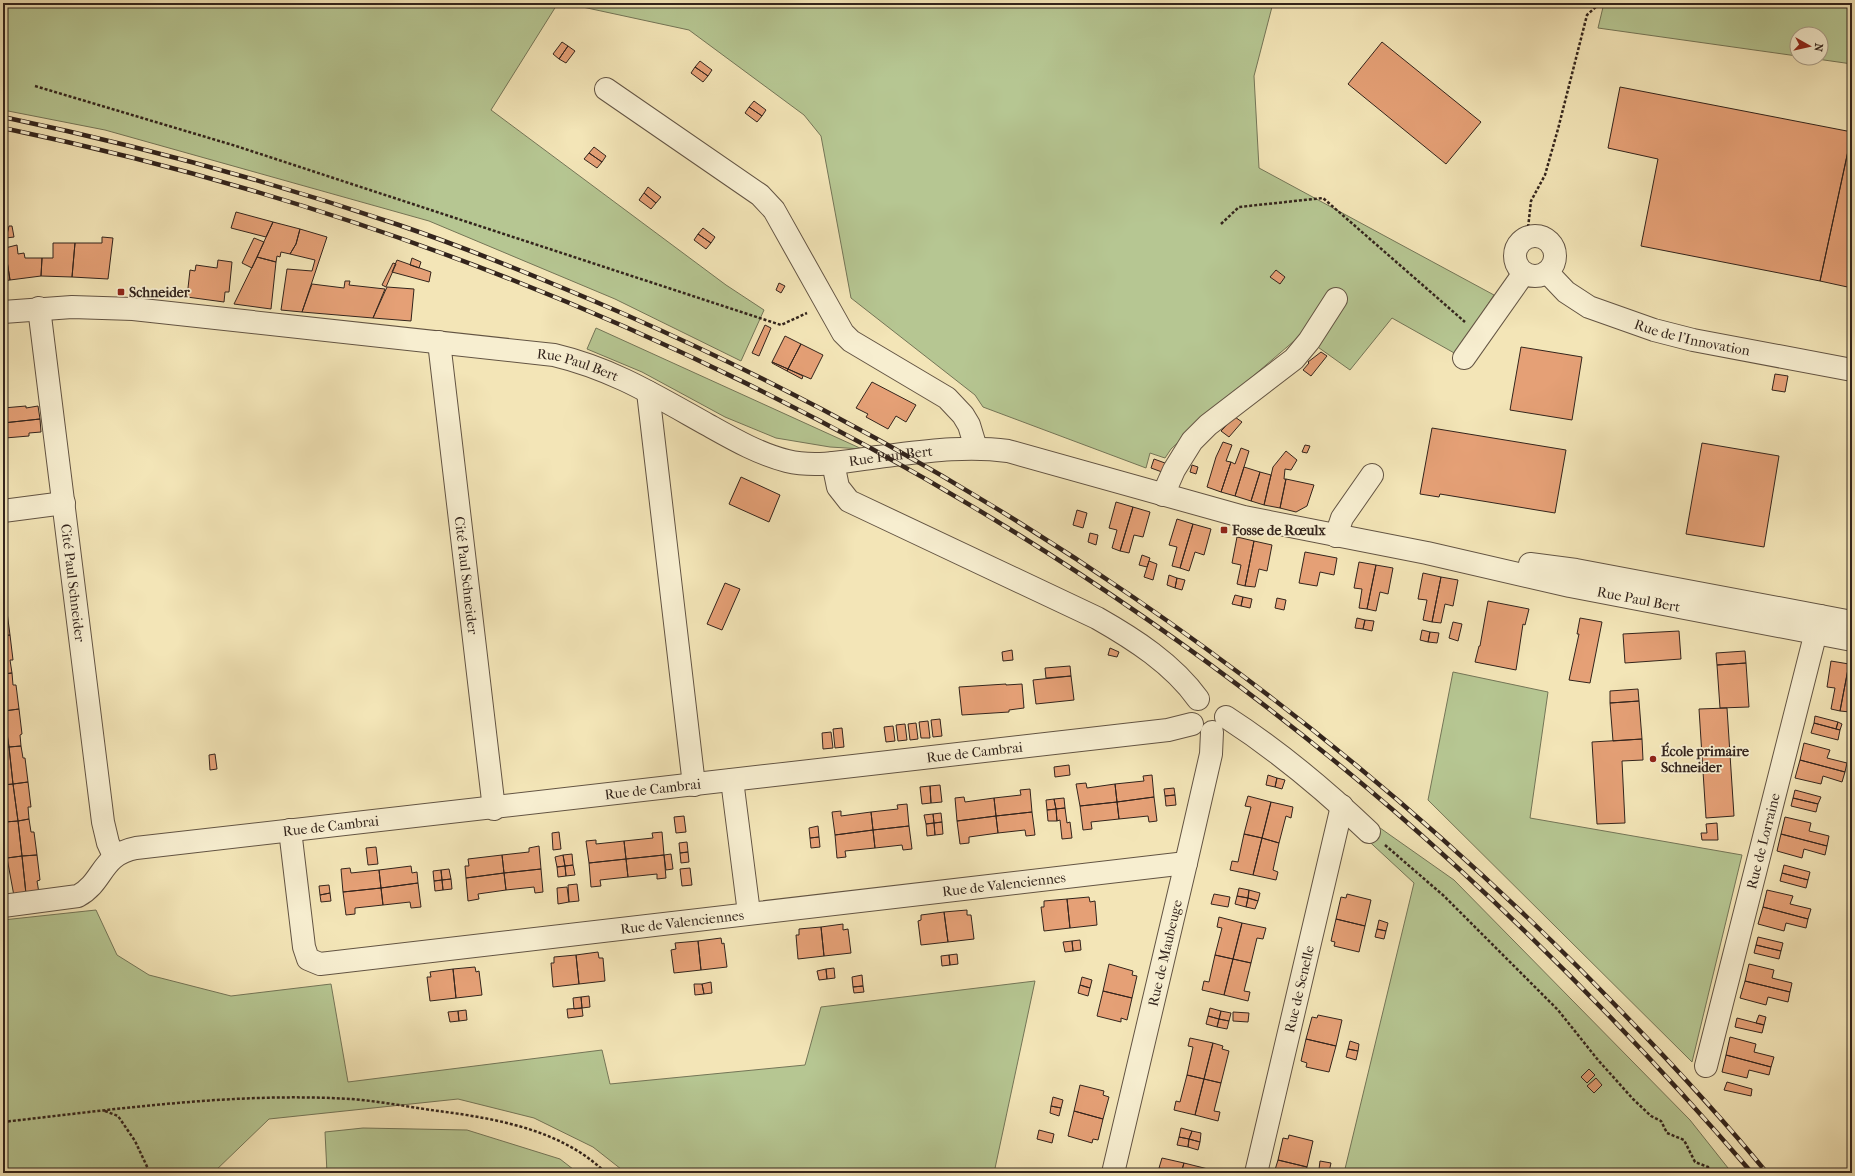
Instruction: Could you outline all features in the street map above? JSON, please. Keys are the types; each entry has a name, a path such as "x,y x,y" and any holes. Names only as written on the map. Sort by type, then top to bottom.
{"street":[{"path":"606,89 760,195 774,210 836,324 851,341 936,391 956,407 969,425 976,448"},
{"path":"1540,236 1550,244 1555,255 1551,268 1547,272 1536,276 1524,273 1516,264 1515,251 1522,240 1528,237 1540,236"},
{"name":"Rue de l'Innovation","path":"1547,272 1566,292 1589,307 1654,330 1693,340 1852,370"},
{"path":"1464,358 1524,273"},
{"path":"1163,495 1174,470 1192,441 1208,425 1294,359 1309,341 1336,299"},
{"name":"Rue Paul Bert","path":"3,312 39,308 72,307 133,309 530,352 569,359 611,372 761,453 789,462 833,463 905,454 976,448 1023,454 1220,512 1427,553 1570,586 1818,624 1852,622"},
{"name":"Cité Paul Schneider","path":"39,308 103,822 108,843 114,856"},
{"name":"Cité Paul Schneider","path":"439,342 494,808"},
{"path":"648,392 694,785"},
{"path":"833,463 838,487 849,501 1097,618 1132,640 1172,670 1186,682 1198,699"},
{"path":"1336,536 1342,518 1372,475"},
{"path":"3,511 64,503"},
{"name":"Rue Paul Bert","path":"1818,624 1852,640"},
{"name":"Rue de Lorraine","path":"1706,1066 1818,624"},
{"path":"1219,724 1224,707 1218,699 1208,696 1198,699 1190,710 1192,724 1203,732 1219,724 1256,737 1342,806 1369,832"},
{"name":"Rue de Cambrai","path":"114,856 120,852 136,848 1168,730 1192,724"},
{"name":"Rue de Maubeuge","path":"1113,1173 1219,724"},
{"path":"732,780 750,913"},
{"name":"Rue de Senelle","path":"1256,1173 1342,806"},
{"name":"Rue de Valenciennes","path":"290,830 306,954 312,962 320,964 1186,863"},
{"path":"3,906 78,896 86,892 114,856"}],"path":[{"path":"1528,237 1531,201 1544,175 1556,137 1586,15 1600,3"},
{"path":"36,86 236,146 781,325 825,304"},
{"path":"1221,224 1239,207 1323,198 1480,336"},
{"path":"1369,832 1410,865 1444,896 1558,1010 1598,1060 1633,1099 1651,1116 1661,1121 1667,1133 1684,1140 1695,1162 1708,1168 1710,1173"},
{"path":"3,1122 104,1111 260,1098 351,1099 476,1115 546,1133 593,1160 606,1173"},
{"path":"104,1111 118,1116 135,1141 150,1173"}],"green space":[{"path":"3,3 558,3 491,110 726,285 764,310 741,361 615,299 429,221 105,130 3,110"},
{"path":"564,3 1273,3 1254,76 1259,168 1494,295 1456,354 1392,318 1350,370 1301,335 1203,419 1171,449 1165,458 1150,453 1146,468 983,407 975,395 851,298 821,136 804,115 689,30"},
{"path":"1604,3 1852,3 1852,64 1829,61 1829,26 1789,26 1789,55 1598,28"},
{"path":"596,328 862,449 830,447 776,438 725,417 642,372 587,349"},
{"path":"1453,672 1548,692 1530,818 1742,855 1692,1062 1428,800"},
{"path":"1373,823 1454,880 1690,1120 1732,1173 1344,1173 1414,883 1360,833"},
{"path":"96,910 117,955 149,975 231,996 331,984 348,1082 602,1050 610,1084 805,1065 821,1007 1035,981 994,1173 626,1173 593,1147 534,1118 458,1099 269,1119 213,1173 3,1173 3,920"},
{"path":"363,1128 467,1130 560,1159 578,1173 327,1173 325,1132"}],"building":[{"path":"562,42 568,46 559,59 553,54"},
{"path":"1382,42 1481,122 1446,164 1348,84"},
{"path":"568,46 575,51 566,63 559,59"},
{"path":"700,61 712,70 708,76 695,67"},
{"path":"695,67 708,76 703,82 691,73"},
{"path":"1620,87 1852,132 1820,281 1641,246 1658,159 1608,148"},
{"path":"754,101 766,110 762,116 749,107"},
{"path":"749,107 762,116 757,122 745,113"},
{"path":"1852,133 1852,288 1820,281"},
{"path":"594,147 606,156 602,162 589,153"},
{"path":"589,153 602,162 597,168 584,159"},
{"path":"648,187 661,197 656,203 644,193"},
{"path":"644,193 656,203 651,209 639,200"},
{"path":"236,212 273,222 266,237 231,228"},
{"path":"273,222 300,229 296,244 290,254 281,252 280,257 277,256 276,262 257,257"},
{"path":"9,226 12,226 14,237 6,238"},
{"path":"3,228 8,229 5,248 10,280 3,281"},
{"path":"703,228 715,237 711,243 698,234"},
{"path":"300,229 327,237 302,312 281,310 287,269 312,271 315,260 290,254 296,244"},
{"path":"698,234 711,243 706,249 694,240"},
{"path":"102,237 113,238 108,279 72,277 75,243 102,243"},
{"path":"254,238 264,242 252,268 242,263"},
{"path":"53,243 75,243 72,277 41,276 42,258 53,258"},
{"path":"17,245 18,254 24,253 25,258 42,258 41,276 10,280 5,248"},
{"path":"257,257 276,262 271,309 234,304"},
{"path":"412,258 421,262 419,268 410,265"},
{"path":"218,260 232,262 229,292 225,292 224,302 187,297 190,270 195,271 196,265 217,268"},
{"path":"397,260 431,272 429,282 392,272"},
{"path":"393,263 396,264 386,287 382,285"},
{"path":"1276,270 1285,277 1280,284 1270,277"},
{"path":"345,281 350,281 349,285 385,289 373,318 302,312 312,284 344,288"},
{"path":"779,283 785,286 781,293 776,290"},
{"path":"387,287 414,289 411,321 373,318"},
{"path":"765,325 771,328 759,356 752,353"},
{"path":"785,336 801,344 788,369 772,362"},
{"path":"801,344 823,355 811,379 788,369"},
{"path":"1521,347 1582,357 1572,420 1510,410"},
{"path":"1321,352 1327,356 1311,376 1303,370 1309,363 1308,362"},
{"path":"772,363 788,369 787,371"},
{"path":"788,369 803,376 802,379 787,371"},
{"path":"1775,374 1788,376 1785,392 1772,390"},
{"path":"872,382 916,405 906,422 896,416 888,429 866,417 868,414 856,408"},
{"path":"26,406 26,408 38,406 40,419 3,423 3,408"},
{"path":"1235,417 1242,422 1229,437 1221,431"},
{"path":"40,419 41,432 29,433 29,436 5,438 3,423"},
{"path":"3,423 5,438 3,439"},
{"path":"1432,428 1566,450 1555,513 1440,494 1439,497 1420,494"},
{"path":"1223,442 1232,445 1226,461 1231,462 1221,492 1207,487 1216,457"},
{"path":"1702,443 1779,456 1764,547 1686,534"},
{"path":"1305,445 1310,446 1307,453 1302,452"},
{"path":"1241,448 1249,451 1235,496 1221,492 1231,462 1235,464"},
{"path":"1286,451 1297,460 1291,470 1285,469 1284,479 1286,479 1280,508 1264,505 1273,467"},
{"path":"1154,459 1165,463 1162,472 1151,468"},
{"path":"1192,465 1198,467 1196,474 1190,472"},
{"path":"1244,467 1260,472 1251,501 1235,496"},
{"path":"1260,472 1271,475 1264,505 1251,501"},
{"path":"741,477 780,495 769,522 729,504"},
{"path":"1286,479 1314,485 1307,506 1296,512 1280,508"},
{"path":"1116,502 1133,507 1120,551 1112,548 1117,530 1109,528"},
{"path":"1133,507 1150,512 1143,537 1134,535 1129,553 1120,551"},
{"path":"1077,510 1087,513 1083,528 1073,525"},
{"path":"1177,519 1193,524 1180,568 1172,566 1177,547 1169,545"},
{"path":"1193,524 1211,529 1204,555 1195,552 1189,571 1180,568"},
{"path":"1090,533 1098,535 1096,545 1088,542"},
{"path":"1237,537 1254,541 1245,586 1237,584 1241,565 1232,563"},
{"path":"1254,541 1272,545 1267,571 1259,569 1255,587 1245,586"},
{"path":"1305,552 1337,558 1334,575 1320,572 1317,586 1299,583"},
{"path":"1142,555 1150,558 1147,567 1139,565"},
{"path":"1149,561 1157,564 1153,580 1144,577"},
{"path":"1359,562 1376,565 1367,609 1359,608 1362,589 1354,588"},
{"path":"1376,565 1393,568 1388,594 1380,592 1376,611 1367,609"},
{"path":"1423,573 1441,577 1432,622 1423,620 1427,600 1418,599"},
{"path":"1169,575 1177,578 1175,588 1167,585"},
{"path":"1441,577 1458,580 1453,606 1445,604 1441,623 1432,622"},
{"path":"1177,578 1185,580 1182,590 1175,588"},
{"path":"725,583 740,589 722,630 707,624"},
{"path":"1235,595 1243,597 1241,606 1232,604"},
{"path":"1243,597 1252,599 1250,608 1241,606"},
{"path":"1277,598 1286,600 1284,610 1275,608"},
{"path":"3,599 5,612 7,612 10,635 3,636"},
{"path":"1488,601 1529,609 1525,625 1523,624 1516,670 1475,662 1480,646"},
{"path":"1357,618 1365,620 1363,629 1355,628"},
{"path":"1580,618 1602,622 1590,683 1569,680 1579,634 1577,634"},
{"path":"1365,620 1374,621 1372,631 1363,629"},
{"path":"1453,622 1462,624 1458,641 1449,638"},
{"path":"1422,630 1430,632 1428,642 1420,640"},
{"path":"1679,631 1681,659 1625,663 1623,634"},
{"path":"1430,632 1439,633 1437,643 1428,642"},
{"path":"10,635 13,660 10,660 12,673 3,674 3,636"},
{"path":"1110,648 1119,652 1117,657 1108,655"},
{"path":"1012,650 1013,660 1003,661 1002,652"},
{"path":"1745,651 1746,663 1717,665 1716,653"},
{"path":"1831,661 1849,664 1840,711 1831,709 1835,688 1827,687"},
{"path":"1746,663 1749,707 1720,708 1717,665"},
{"path":"1849,664 1852,665 1852,699 1850,712 1840,711"},
{"path":"1070,666 1071,676 1046,678 1045,668"},
{"path":"12,673 13,685 16,685 19,709 4,711 3,674"},
{"path":"1071,676 1074,700 1036,704 1033,680"},
{"path":"1022,684 1024,708 1009,710 1009,712 962,715 959,687"},
{"path":"1638,689 1639,701 1610,703 1610,691"},
{"path":"1639,701 1642,739 1613,741 1610,703"},
{"path":"1727,708 1734,816 1706,818 1699,709"},
{"path":"19,709 22,734 20,735 21,746 9,747 4,711"},
{"path":"3,711 9,747 3,748"},
{"path":"1815,716 1838,722 1836,729 1814,723"},
{"path":"940,719 942,736 933,737 931,720"},
{"path":"928,721 930,738 921,738 919,722"},
{"path":"1838,722 1842,724 1840,730 1836,729"},
{"path":"916,723 918,739 910,740 908,724"},
{"path":"1814,723 1840,730 1838,740 1811,733"},
{"path":"905,724 907,740 898,741 896,725"},
{"path":"893,726 895,741 886,742 884,727"},
{"path":"842,728 844,747 835,748 833,729"},
{"path":"831,732 833,748 823,749 822,733"},
{"path":"1642,739 1643,760 1622,761 1625,823 1597,824 1592,742"},
{"path":"1804,743 1830,750 1827,758 1847,763 1845,772 1800,760"},
{"path":"21,746 23,758 25,758 28,782 13,784 9,747"},
{"path":"9,747 13,784 3,785 3,748"},
{"path":"215,754 217,769 210,770 209,755"},
{"path":"1800,760 1845,772 1842,782 1823,776 1821,784 1795,778"},
{"path":"1069,765 1070,775 1055,777 1054,767"},
{"path":"1152,775 1154,797 1117,802 1115,784 1144,781 1143,776"},
{"path":"1268,775 1277,778 1275,787 1266,785"},
{"path":"1277,778 1285,780 1282,789 1275,787"},
{"path":"28,782 31,807 28,807 29,819 18,821 13,784"},
{"path":"1086,783 1087,788 1115,784 1117,802 1080,806 1076,784"},
{"path":"13,784 18,821 5,822 3,810 3,785"},
{"path":"940,785 942,802 931,803 930,786"},
{"path":"930,786 931,803 922,804 920,787"},
{"path":"1174,788 1175,795 1165,796 1164,789"},
{"path":"1030,789 1032,812 996,816 994,798 1021,795 1020,790"},
{"path":"1795,790 1821,797 1818,804 1793,798"},
{"path":"1175,795 1176,805 1166,806 1165,796"},
{"path":"1248,796 1271,802 1262,838 1244,834 1251,807 1245,806"},
{"path":"964,797 965,802 994,798 996,816 957,821 955,798"},
{"path":"1154,797 1157,821 1149,822 1148,816 1119,819 1117,802"},
{"path":"1064,798 1065,808 1056,809 1054,799"},
{"path":"1793,798 1818,804 1816,812 1791,806"},
{"path":"1054,799 1056,809 1047,810 1046,800"},
{"path":"1117,802 1119,819 1091,822 1092,829 1083,830 1080,806"},
{"path":"1271,802 1293,807 1291,818 1286,816 1279,843 1262,838"},
{"path":"907,804 909,826 873,830 871,812 898,809 897,805"},
{"path":"1065,808 1067,823 1070,822 1072,838 1062,839 1060,820 1057,821 1056,809"},
{"path":"1056,809 1057,821 1048,821 1047,810"},
{"path":"841,811 841,816 871,812 873,830 835,835 832,812"},
{"path":"1032,812 1035,835 1026,836 1025,830 998,833 996,816"},
{"path":"941,813 942,822 934,823 933,814"},
{"path":"933,814 934,823 926,824 924,815"},
{"path":"684,816 686,832 676,833 674,817"},
{"path":"996,816 998,833 969,837 969,843 960,844 957,821"},
{"path":"1785,817 1811,823 1809,831 1829,836 1827,846 1781,834"},
{"path":"29,819 31,832 34,832 37,855 22,856 18,821"},
{"path":"18,821 22,856 7,858 4,836 7,835 5,822"},
{"path":"942,822 943,834 935,835 934,823"},
{"path":"934,823 935,835 927,836 926,824"},
{"path":"1717,823 1718,840 1702,840 1701,833 1707,833 1706,824"},
{"path":"818,826 819,837 810,838 809,828"},
{"path":"909,826 912,849 903,850 902,845 875,848 873,830"},
{"path":"873,830 875,848 845,851 846,857 837,858 835,835"},
{"path":"559,832 561,849 553,850 552,833"},
{"path":"662,832 664,855 626,859 624,841 653,838 652,833"},
{"path":"1244,834 1262,838 1253,875 1230,870 1232,861 1238,862"},
{"path":"1781,834 1827,846 1825,855 1804,849 1802,858 1777,851"},
{"path":"819,837 820,847 811,848 810,838"},
{"path":"1262,838 1279,843 1273,870 1278,872 1276,880 1253,875"},
{"path":"596,840 596,844 624,841 626,859 589,863 586,841"},
{"path":"687,842 688,852 680,853 679,843"},
{"path":"539,846 541,869 504,873 502,855 529,852 529,848"},
{"path":"376,847 378,864 368,865 366,848"},
{"path":"688,852 689,862 681,863 680,853"},
{"path":"572,854 573,865 565,866 563,855"},
{"path":"671,854 673,869 666,870 664,855"},
{"path":"37,855 40,880 37,881 39,893 26,894 22,856"},
{"path":"502,855 504,873 466,878 465,866 469,866 468,859"},
{"path":"563,855 565,866 557,867 555,857"},
{"path":"664,855 666,878 657,879 657,874 628,877 626,859"},
{"path":"22,856 26,894 14,896 7,858"},
{"path":"626,859 628,877 600,880 601,886 591,887 589,863"},
{"path":"573,865 575,875 566,876 565,866"},
{"path":"1784,865 1810,872 1808,880 1782,873"},
{"path":"411,866 412,873 417,872 418,883 381,888 379,870"},
{"path":"565,866 566,876 558,877 557,867"},
{"path":"350,868 351,873 379,870 381,888 343,892 341,869"},
{"path":"690,868 692,885 682,886 680,869"},
{"path":"449,869 451,879 442,880 441,870"},
{"path":"541,869 543,892 535,893 534,887 506,890 504,873"},
{"path":"441,870 442,880 434,881 433,871"},
{"path":"504,873 506,890 478,894 479,899 468,901 466,878"},
{"path":"1782,873 1808,880 1806,888 1780,881"},
{"path":"451,879 452,889 443,890 442,880"},
{"path":"442,880 443,890 435,891 434,881"},
{"path":"418,883 421,907 411,908 410,902 383,905 381,888"},
{"path":"577,884 579,901 569,902 568,885"},
{"path":"329,885 330,893 320,895 319,886"},
{"path":"567,887 569,902 558,904 557,888"},
{"path":"381,888 383,905 355,908 355,914 346,915 343,892"},
{"path":"1239,888 1249,890 1248,898 1237,896"},
{"path":"1249,890 1260,893 1258,901 1248,898"},
{"path":"1767,890 1793,896 1790,904 1811,909 1808,919 1763,907"},
{"path":"330,893 331,901 321,902 320,895"},
{"path":"1214,894 1230,897 1228,907 1211,904"},
{"path":"1347,894 1371,900 1365,926 1336,919 1341,897 1346,898"},
{"path":"1237,896 1248,898 1246,907 1235,904"},
{"path":"1089,897 1090,902 1095,901 1097,925 1070,928 1067,899"},
{"path":"1248,898 1258,901 1255,909 1246,907"},
{"path":"1067,899 1070,928 1044,931 1041,907 1044,907 1044,901"},
{"path":"1763,907 1808,919 1806,928 1786,923 1784,931 1758,924"},
{"path":"967,910 967,915 971,915 974,939 948,942 944,912"},
{"path":"944,912 948,942 921,945 918,921 921,920 921,915"},
{"path":"1219,917 1242,923 1233,959 1215,955 1222,928 1217,927"},
{"path":"1336,919 1365,926 1359,952 1334,946 1335,942 1331,941"},
{"path":"1379,920 1388,923 1386,931 1377,929"},
{"path":"1242,923 1266,928 1263,939 1257,938 1251,963 1233,959"},
{"path":"843,924 843,930 848,929 851,953 824,956 821,927"},
{"path":"821,927 824,956 798,959 796,935 799,935 799,929"},
{"path":"1377,929 1386,931 1384,939 1375,937"},
{"path":"1758,937 1783,943 1781,951 1756,945"},
{"path":"721,938 722,944 724,943 727,967 701,970 698,941"},
{"path":"1080,940 1081,950 1073,951 1072,941"},
{"path":"698,941 701,970 674,973 671,950 676,949 675,943"},
{"path":"1072,941 1073,951 1065,952 1063,942"},
{"path":"1756,945 1781,951 1779,959 1754,953"},
{"path":"598,952 599,958 603,958 605,981 579,984 576,955"},
{"path":"957,954 958,964 950,965 949,955"},
{"path":"576,955 579,984 553,987 551,963 554,963 554,957"},
{"path":"949,955 950,965 942,966 941,956"},
{"path":"1215,955 1233,959 1224,995 1202,990 1204,981 1209,982"},
{"path":"1233,959 1251,963 1244,991 1250,992 1248,1001 1224,995"},
{"path":"1109,964 1133,971 1132,975 1137,976 1132,998 1103,991"},
{"path":"1749,964 1774,970 1772,978 1792,983 1790,992 1745,981"},
{"path":"475,967 476,972 479,971 482,995 456,998 453,969"},
{"path":"834,968 835,978 827,979 826,969"},
{"path":"453,969 456,998 430,1001 427,977 431,977 430,972"},
{"path":"826,969 827,979 819,980 817,971"},
{"path":"862,975 863,986 853,987 852,977"},
{"path":"1082,977 1092,980 1090,988 1080,985"},
{"path":"1745,981 1790,992 1788,1002 1768,997 1766,1005 1740,998"},
{"path":"711,982 712,993 704,994 702,984"},
{"path":"694,984 702,984 704,994 695,995"},
{"path":"1080,985 1090,988 1088,996 1078,993"},
{"path":"863,986 864,992 854,993 853,987"},
{"path":"1103,991 1132,998 1127,1020 1121,1018 1121,1022 1097,1016"},
{"path":"589,996 590,1007 582,1008 581,997"},
{"path":"581,997 582,1008 574,1009 573,998"},
{"path":"582,1008 583,1016 568,1018 567,1009"},
{"path":"1210,1008 1221,1011 1219,1019 1208,1016"},
{"path":"466,1010 467,1020 459,1021 458,1011"},
{"path":"458,1011 459,1021 450,1022 448,1012"},
{"path":"1221,1011 1231,1013 1229,1021 1219,1019"},
{"path":"1233,1012 1249,1013 1248,1022 1233,1021"},
{"path":"1318,1015 1342,1020 1336,1046 1306,1039 1312,1017 1317,1018"},
{"path":"1759,1015 1766,1017 1764,1025 1756,1023"},
{"path":"1208,1016 1219,1019 1217,1027 1206,1024"},
{"path":"1737,1018 1764,1025 1762,1033 1735,1027"},
{"path":"1219,1019 1229,1021 1227,1029 1217,1027"},
{"path":"1730,1037 1756,1044 1754,1052 1774,1057 1771,1067 1726,1055"},
{"path":"1190,1038 1213,1043 1204,1079 1187,1075 1193,1047 1188,1046"},
{"path":"1306,1039 1336,1046 1329,1072 1306,1067 1307,1063 1301,1061"},
{"path":"1350,1041 1359,1044 1358,1051 1348,1049"},
{"path":"1213,1043 1223,1046 1222,1049 1229,1051 1221,1083 1204,1079"},
{"path":"1348,1049 1358,1051 1356,1060 1346,1057"},
{"path":"1726,1055 1771,1067 1769,1075 1749,1070 1747,1078 1722,1072"},
{"path":"1589,1069 1595,1075 1587,1083 1581,1077"},
{"path":"1187,1075 1204,1079 1195,1115 1174,1110 1176,1101 1180,1102"},
{"path":"1596,1078 1602,1085 1594,1093 1587,1086"},
{"path":"1204,1079 1221,1083 1214,1111 1220,1112 1218,1121 1195,1115"},
{"path":"1727,1082 1752,1089 1751,1096 1724,1090"},
{"path":"1080,1085 1104,1091 1103,1095 1109,1097 1103,1119 1074,1111"},
{"path":"1053,1097 1063,1100 1061,1108 1051,1106"},
{"path":"1051,1106 1061,1108 1059,1116 1050,1113"},
{"path":"1074,1111 1103,1119 1098,1140 1093,1139 1092,1143 1068,1136"},
{"path":"1181,1128 1192,1131 1189,1139 1179,1137"},
{"path":"1039,1130 1054,1134 1052,1143 1037,1139"},
{"path":"1192,1131 1201,1133 1200,1142 1189,1139"},
{"path":"1289,1135 1313,1141 1307,1167 1278,1160 1283,1138 1288,1139"},
{"path":"1179,1137 1189,1139 1188,1147 1177,1145"},
{"path":"1189,1139 1200,1142 1198,1150 1188,1147"},
{"path":"1162,1158 1184,1163 1181,1173 1163,1173 1164,1169 1159,1168"},
{"path":"1278,1160 1307,1167 1305,1173 1274,1173"},
{"path":"1320,1161 1331,1163 1329,1172 1319,1169"},
{"path":"1184,1163 1208,1169 1207,1173 1181,1173"},
{"path":"1319,1169 1329,1172 1318,1173"}],"railway":[{"path":"3,117 153,152 252,179 399,225 512,267 624,314 757,376 886,444 1012,518 1134,598 1252,683 1366,774 1476,870 1582,971 1677,1070 1767,1173"},
{"path":"3,128 193,174 380,231 563,300 741,381 914,472 1081,574 1241,687 1393,810 1488,896 1579,985 1624,1031 1752,1173"}],"place":[{"name":"Schneider","path":"121,292"},
{"name":"Fosse de Rœulx","path":"1224,530"},
{"name":"École primaire Schneider","path":"1653,759"}]}
